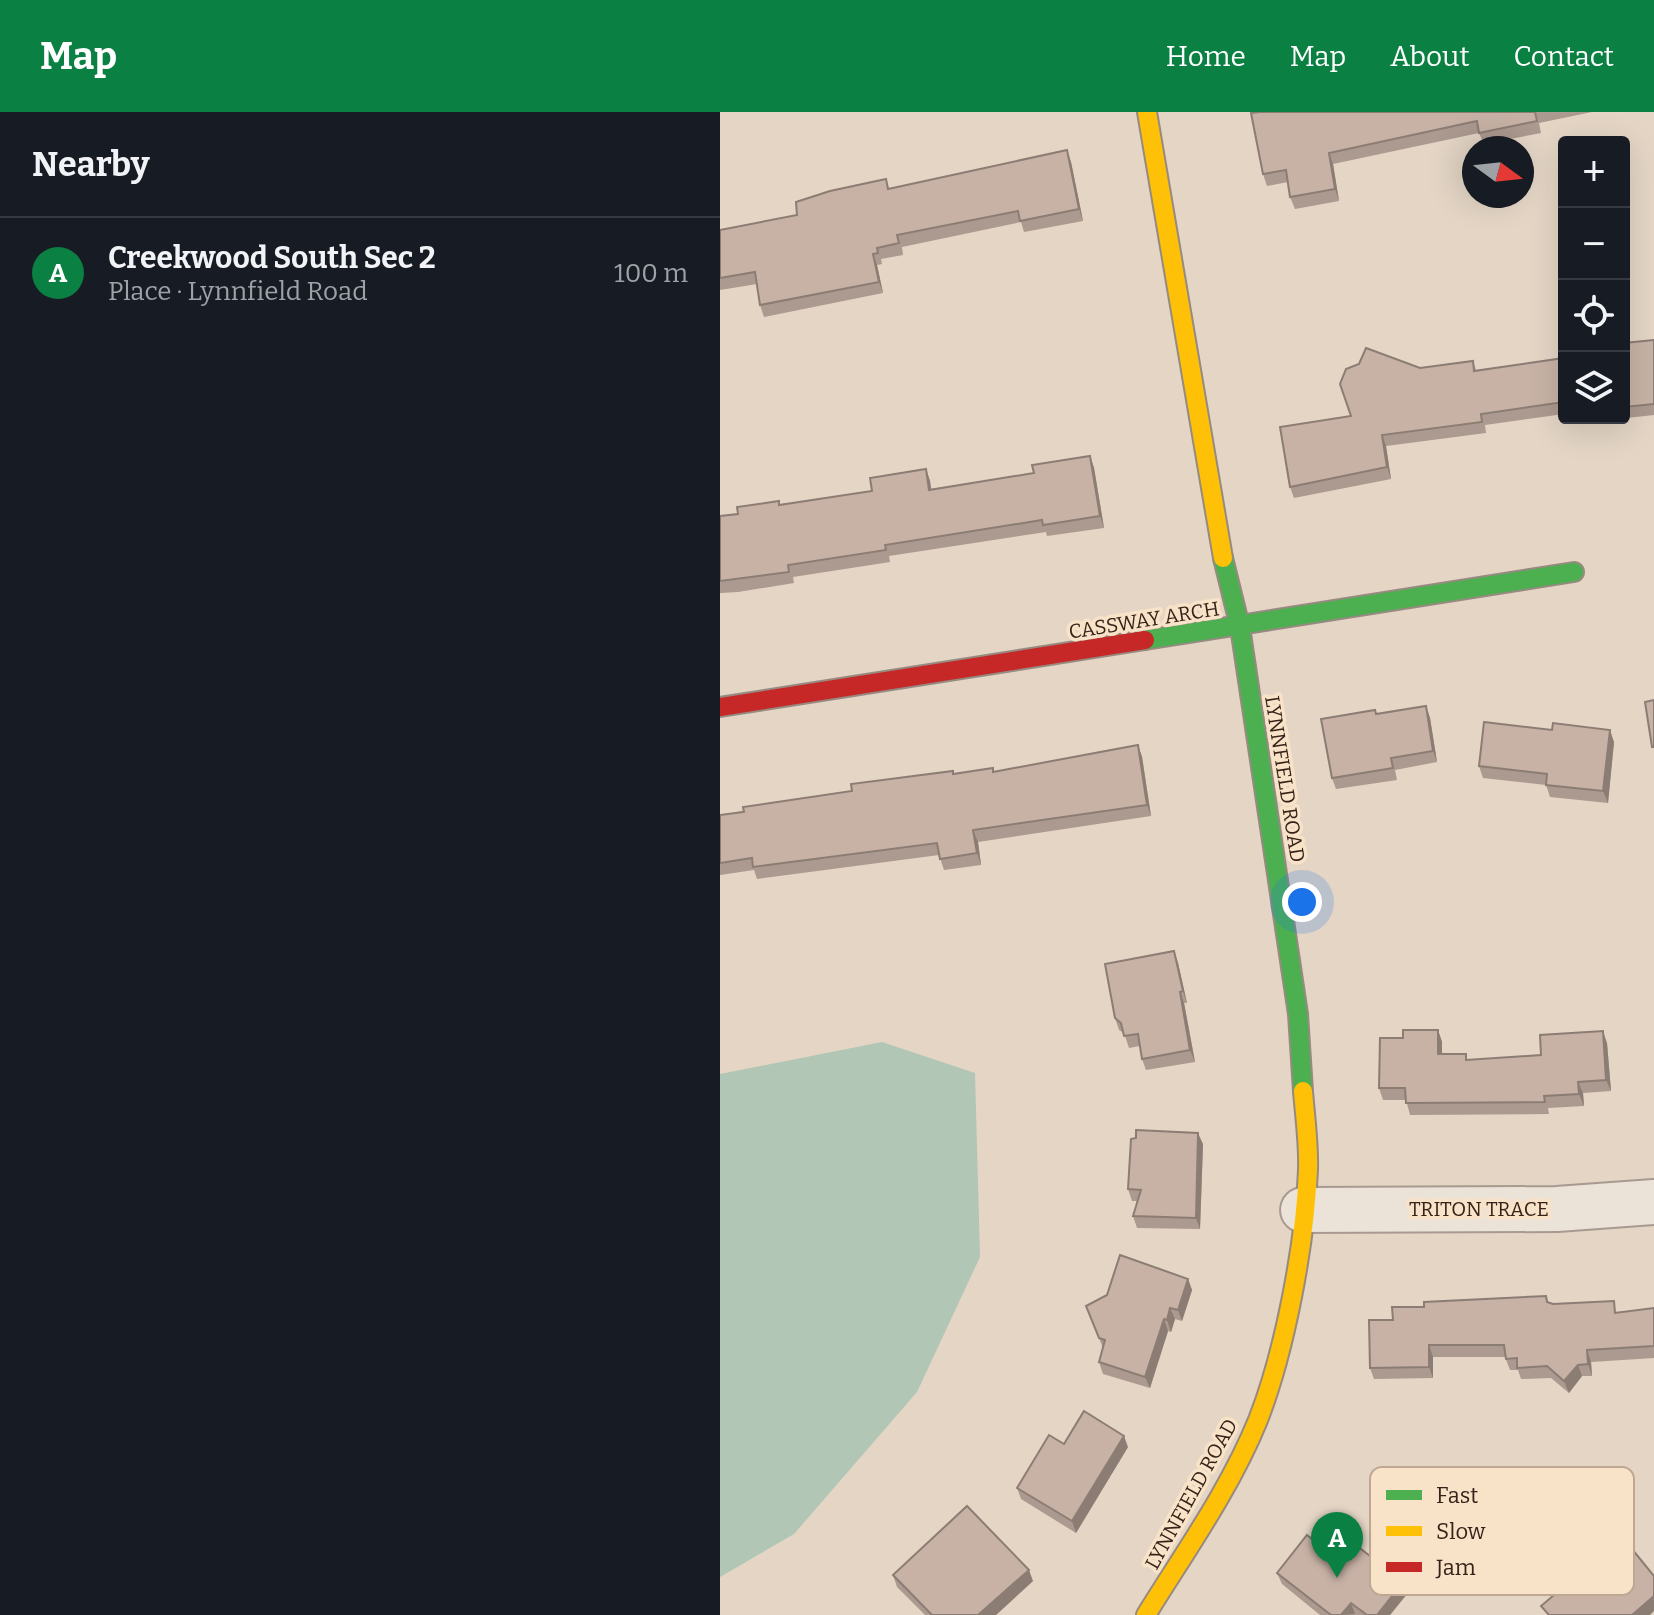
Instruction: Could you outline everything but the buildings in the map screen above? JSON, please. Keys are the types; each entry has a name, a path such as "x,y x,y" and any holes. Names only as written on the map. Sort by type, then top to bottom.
{"street":[{"name":"LYNNFIELD ROAD","path":"1147,112 1216,529 1240,627 1298,1014 1308,1168 1302,1237 1280,1343 1258,1419 1219,1498 1153,1612"},
{"name":"CASSWAY ARCH","path":"720,707 1574,572"},
{"name":"TRITON TRACE","path":"1303,1210 1557,1209 1654,1202"}],"shaded area":[{"path":"882,1042 975,1073 980,1257 917,1392 794,1534 720,1577 720,1074"}],"traffic: fast":[{"path":"1223,558 1240,627 1298,1014 1303,1091"},
{"path":"1145,640 1574,572"}],"traffic: slow":[{"path":"1147,112 1223,558"},
{"path":"1146,1615 1206,1520 1247,1446 1277,1362 1303,1231 1308,1160 1303,1091"}],"traffic: jam":[{"path":"720,707 1145,640"}],"place":[{"name":"Creekwood South Sec 2","path":"1337,1578"}]}
